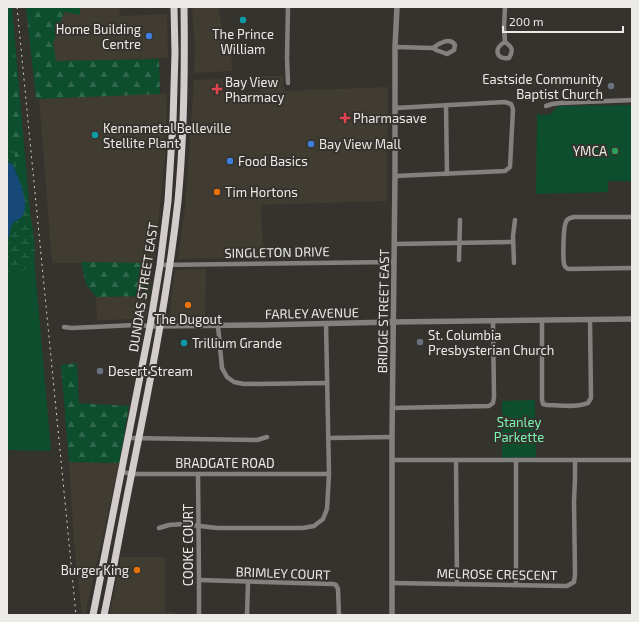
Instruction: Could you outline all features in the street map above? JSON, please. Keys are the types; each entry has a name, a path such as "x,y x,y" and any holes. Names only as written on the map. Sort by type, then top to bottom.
{"main road":[{"name":"DUNDAS STREET EAST","path":"93,613 145,353 160,264 170,178 175,53 174,7"},
{"path":"180,7 180,17 184,28"},
{"name":"DUNDAS STREET EAST","path":"104,614 155,354 170,264 180,178 184,73 184,7"},
{"path":"145,353 155,354"},
{"path":"105,556 116,557"},
{"path":"93,613 104,614"}],"street":[{"path":"288,7 288,83"},
{"name":"BRIDGE STREET EAST","path":"392,615 392,408 397,7"},
{"path":"505,7 505,42"},
{"path":"396,47 433,48"},
{"path":"546,106 560,103 632,100"},
{"path":"395,108 506,102 510,104 512,109 510,167 508,170 396,176"},
{"path":"446,105 447,174"},
{"path":"632,216 569,218 566,222 564,241 564,262 568,269 632,268"},
{"path":"459,260 460,220"},
{"path":"514,264 513,242 515,220"},
{"path":"395,244 513,242"},
{"name":"SINGLETON DRIVE","path":"160,264 394,262"},
{"name":"FARLEY AVENUE","path":"64,327 632,319"},
{"path":"542,321 543,404 582,406 588,403 591,398 590,320"},
{"path":"392,408 490,406 493,403 494,397 493,321"},
{"path":"159,528 173,524 217,528 291,529 314,526 323,519 327,509 329,474 326,324"},
{"path":"218,326 222,368 227,376 234,382 244,384 327,383"},
{"path":"128,438 257,440 267,437"},
{"path":"328,438 392,437"},
{"path":"392,460 632,460"},
{"path":"456,460 457,584"},
{"path":"516,460 516,585"},
{"name":"MELROSE CRESCENT","path":"392,583 567,586 574,582 575,460"},
{"name":"BRADGATE ROAD","path":"122,472 132,474 329,474"},
{"name":"COOKE COURT","path":"198,474 199,615"},
{"name":"BRIMLEY COURT","path":"199,580 333,584 338,588 339,615"},
{"path":"247,615 248,582"}],"shaded area":[{"path":"27,7 119,7 120,16 167,14 168,58 32,63"},
{"path":"192,7 218,7 226,47 231,47 232,71 194,73 195,49"},
{"name":"Bay View Mall","path":"261,76 283,76 284,91 388,87 387,201 261,205 263,258 178,259 185,208 194,80 223,79 224,93 261,92"},
{"path":"167,93 165,159 154,263 52,263 39,97"},
{"path":"206,269 205,318 169,320 175,270"},
{"path":"148,296 146,319 97,320 96,297"},
{"path":"69,462 119,463 85,615 82,615 74,543"},
{"path":"121,557 165,557 165,612 174,612 174,615 110,615"}],"green space":[{"path":"7,7 12,7 51,451 7,450"},
{"path":"26,7 80,7 80,15 64,12 53,43 56,61 159,59 160,94 36,99"},
{"path":"7,38 13,38 24,160 15,158 14,151 7,145"},
{"path":"632,105 632,181 608,181 608,192 536,194 537,114 551,114 558,106"},
{"path":"7,145 14,151 17,169 27,199 33,229 35,258 30,266 7,279 7,238 9,237 12,226 20,219 10,163 7,163"},
{"path":"81,262 153,263 148,296 96,297 86,284"},
{"path":"77,363 79,403 129,406 119,463 69,462 61,365"},
{"name":"Stanley Parkette","path":"535,400 536,457 502,458 502,401"}],"water":[{"path":"7,163 13,165 18,176 23,191 25,205 22,217 13,224 10,229 9,237 7,238"}],"railway":[{"path":"17,7 76,615"}],"place":[{"name":"The Prince William","path":"243,20"},
{"name":"Home Building Centre","path":"149,36"},
{"name":"Eastside Community Baptist Church","path":"611,86"},
{"name":"Bay View Pharmacy","path":"217,89"},
{"name":"Pharmasave","path":"345,118"},
{"name":"Kennametal Belleville Stellite Plant","path":"95,135"},
{"name":"Bay View Mall","path":"311,144"},
{"name":"YMCA","path":"615,151"},
{"name":"Food Basics","path":"230,161"},
{"name":"Tim Hortons","path":"217,192"},
{"name":"The Dugout","path":"188,305"},
{"name":"St. Columbia Presbysterian Church","path":"420,342"},
{"name":"Trillium Grande","path":"184,343"},
{"name":"Desert Stream","path":"100,371"},
{"name":"Burger King","path":"137,570"}]}
